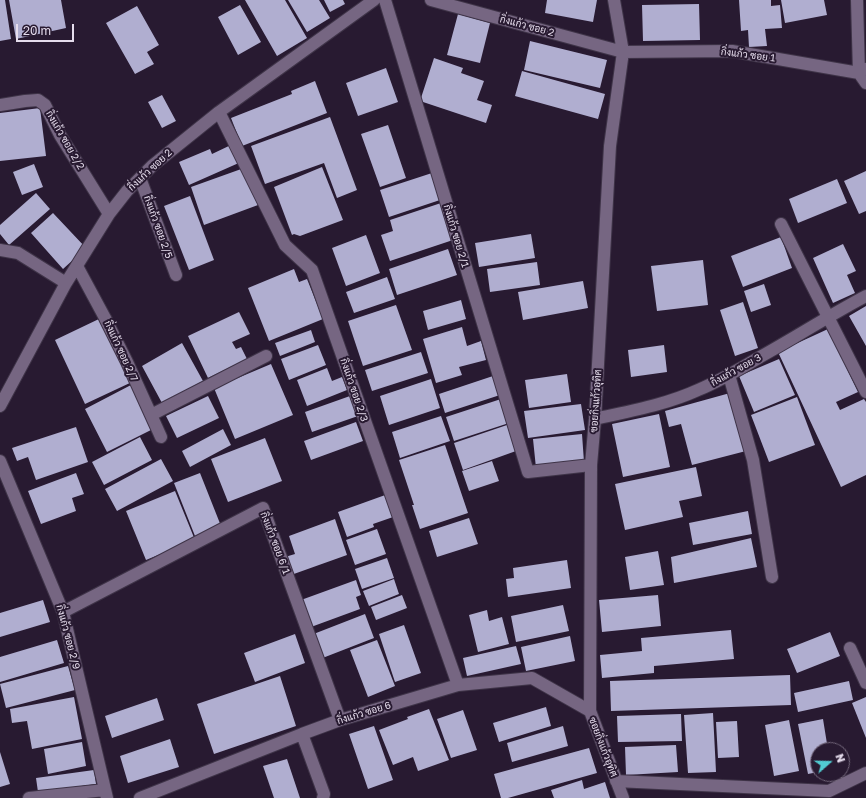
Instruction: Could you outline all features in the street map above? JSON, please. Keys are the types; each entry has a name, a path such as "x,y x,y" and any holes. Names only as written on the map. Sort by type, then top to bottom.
{"street":[{"name":"กิ่งแก้ว ซอย 2","path":"0,406 66,283 110,214 128,191 152,166 219,112 374,0"},
{"name":"กิ่งแก้ว ซอย 2/1","path":"385,0 528,472 591,465"},
{"name":"กิ่งแก้ว ซอย 2","path":"431,0 623,52"},
{"name":"ซอยกิ่งแก้วอุทิศ","path":"614,0 623,52 610,146 595,419 591,465 590,711 616,781 624,798"},
{"path":"856,0 862,71 866,83"},
{"name":"กิ่งแก้ว ซอย 1","path":"623,52 732,51 862,71"},
{"name":"กิ่งแก้ว ซอย 2/2","path":"0,105 38,100 45,105 60,135 110,214"},
{"name":"กิ่งแก้ว ซอย 2/3","path":"219,112 285,245 312,270 458,685"},
{"name":"กิ่งแก้ว ซอย 2/5","path":"140,178 176,275"},
{"path":"781,224 866,392"},
{"path":"0,250 18,253 66,283"},
{"name":"กิ่งแก้ว ซอย 2/7","path":"77,266 108,324 161,437"},
{"name":"กิ่งแก้ว ซอย 3","path":"595,419 659,405 698,390 729,375 866,296"},
{"path":"151,415 266,356"},
{"path":"729,375 753,460 772,577"},
{"name":"กิ่งแก้ว ซอย 2/9","path":"0,461 63,612 106,794"},
{"name":"กิ่งแก้ว ซอย 6/1","path":"63,612 264,508 340,720"},
{"path":"850,648 866,683"},
{"name":"กิ่งแก้ว ซอย 6","path":"140,798 340,720 458,685 532,678 590,711"},
{"path":"302,734 324,794 323,798"},
{"path":"616,781 829,791 866,773"},
{"path":"29,798 106,794"}],"building":[{"path":"0,0 5,0 11,39 0,41"},
{"path":"9,0 61,0 66,28 16,39"},
{"path":"245,0 285,0 307,38 277,56"},
{"path":"288,0 319,0 330,18 307,32"},
{"path":"324,0 343,0 345,4 330,12"},
{"path":"547,0 597,0 593,22 545,13"},
{"path":"739,0 771,0 771,6 780,5 782,28 765,29 767,46 749,47 748,30 741,31"},
{"path":"781,0 824,0 827,15 785,23"},
{"path":"699,4 700,40 643,41 642,5"},
{"path":"240,5 261,42 238,55 218,17"},
{"path":"137,6 159,45 147,52 154,64 135,74 106,23"},
{"path":"458,14 490,23 480,63 447,55"},
{"path":"530,41 607,60 600,88 524,70"},
{"path":"434,58 463,68 461,73 484,81 477,100 492,105 486,123 420,101"},
{"path":"386,68 398,102 358,116 346,83"},
{"path":"522,71 605,94 598,119 515,96"},
{"path":"315,81 327,113 242,146 231,118 292,94 291,91"},
{"path":"162,95 176,121 162,128 148,102"},
{"path":"40,108 46,156 0,161 0,113"},
{"path":"330,117 357,190 337,198 324,163 265,184 251,146"},
{"path":"388,125 406,178 380,187 361,134"},
{"path":"233,144 241,162 189,185 179,162 210,149 212,154"},
{"path":"34,164 43,187 22,195 13,172"},
{"path":"322,167 343,220 300,236 294,234 292,235 274,187"},
{"path":"244,168 258,205 204,225 191,187"},
{"path":"866,171 866,211 859,214 844,181"},
{"path":"432,173 440,200 389,217 380,190"},
{"path":"837,179 847,203 798,223 789,199"},
{"path":"36,193 50,209 9,245 0,234 0,225"},
{"path":"190,196 214,260 189,270 164,206"},
{"path":"441,203 453,240 390,261 381,235 393,231 390,220"},
{"path":"53,213 86,248 63,269 31,233"},
{"path":"531,234 535,258 479,267 475,243"},
{"path":"366,235 380,273 346,286 332,248"},
{"path":"781,237 792,268 743,287 731,256"},
{"path":"843,244 856,271 847,275 855,293 833,303 813,258"},
{"path":"448,249 457,275 397,295 389,269"},
{"path":"703,260 708,305 657,311 651,266"},
{"path":"537,262 540,285 490,292 487,269"},
{"path":"294,269 299,282 307,279 323,319 269,341 248,288"},
{"path":"387,277 395,299 354,313 346,292"},
{"path":"583,281 588,308 523,320 518,292"},
{"path":"764,284 771,305 751,312 744,291"},
{"path":"461,300 466,319 428,330 423,311"},
{"path":"743,302 758,348 735,356 720,310"},
{"path":"396,305 412,350 363,366 348,321"},
{"path":"866,306 866,346 849,316"},
{"path":"239,312 250,334 232,342 236,349 241,347 247,359 208,378 188,336"},
{"path":"101,318 132,382 85,404 55,340"},
{"path":"462,327 467,346 481,341 486,360 459,367 462,375 436,383 423,339"},
{"path":"828,329 858,392 836,402 840,410 864,399 866,402 866,475 841,487 778,352"},
{"path":"311,330 315,342 280,356 275,343"},
{"path":"182,343 203,381 162,403 142,366"},
{"path":"318,345 326,365 289,380 281,359"},
{"path":"664,345 667,372 631,377 628,350"},
{"path":"421,352 428,373 372,391 365,370"},
{"path":"779,359 795,395 754,412 739,376"},
{"path":"271,364 293,415 235,439 214,388"},
{"path":"327,368 332,381 342,377 347,390 307,406 297,380"},
{"path":"567,374 571,402 529,408 525,380"},
{"path":"493,376 500,395 445,413 439,394"},
{"path":"431,379 440,408 389,425 380,396"},
{"path":"131,385 153,429 107,452 85,409"},
{"path":"730,393 746,451 692,465 681,424 669,427 665,411"},
{"path":"208,396 219,418 177,438 166,416"},
{"path":"350,396 358,416 312,432 305,412"},
{"path":"797,397 815,445 769,462 751,415"},
{"path":"501,399 509,423 454,441 446,417"},
{"path":"581,404 585,430 528,438 524,411"},
{"path":"659,414 670,467 623,477 612,424"},
{"path":"441,416 450,441 400,458 392,432"},
{"path":"356,422 363,441 311,460 304,441"},
{"path":"507,425 516,451 463,470 454,443"},
{"path":"76,427 88,462 36,480 28,457 17,461 12,448"},
{"path":"223,429 231,445 190,467 182,451"},
{"path":"582,434 584,462 536,468 533,439"},
{"path":"140,437 152,460 104,485 92,462"},
{"path":"265,438 282,481 228,502 211,459"},
{"path":"445,445 468,513 420,529 412,505 414,505 399,460"},
{"path":"161,459 173,481 117,511 105,489"},
{"path":"492,461 499,481 469,491 462,471"},
{"path":"696,467 702,496 679,501 683,517 625,530 615,484"},
{"path":"76,473 84,494 72,498 76,511 41,524 28,491"},
{"path":"200,473 221,526 195,536 174,483"},
{"path":"175,491 195,540 146,560 126,511"},
{"path":"388,494 396,516 373,524 374,527 347,537 338,512"},
{"path":"748,511 752,534 693,545 689,523"},
{"path":"469,518 478,544 437,557 429,531"},
{"path":"335,519 347,555 291,575 285,557 295,554 289,536"},
{"path":"377,529 386,554 355,565 346,540"},
{"path":"751,538 757,567 674,583 671,557"},
{"path":"658,551 664,585 630,590 625,557"},
{"path":"387,558 394,578 362,589 355,569"},
{"path":"567,560 571,588 508,597 506,579 514,578 513,568"},
{"path":"394,579 399,594 369,606 363,591"},
{"path":"356,580 361,595 356,597 360,609 311,627 301,600"},
{"path":"402,595 407,608 376,620 371,607"},
{"path":"658,595 661,626 602,632 599,600"},
{"path":"43,600 50,622 0,637 0,613"},
{"path":"563,605 569,631 516,642 511,616"},
{"path":"487,610 489,621 502,617 509,644 478,652 469,615"},
{"path":"365,614 374,638 320,659 311,635"},
{"path":"404,625 421,673 395,682 379,634"},
{"path":"731,630 734,659 654,666 654,673 602,678 600,655 642,651 641,638"},
{"path":"830,632 840,656 797,673 787,649"},
{"path":"295,634 305,663 255,682 244,653"},
{"path":"570,636 575,661 526,671 521,647"},
{"path":"57,640 64,663 0,682 0,657"},
{"path":"377,640 395,686 368,697 350,650"},
{"path":"516,646 521,664 467,676 463,658"},
{"path":"68,666 75,690 6,708 0,684"},
{"path":"790,675 791,705 611,711 610,681"},
{"path":"280,676 296,726 214,754 197,704"},
{"path":"849,681 853,700 798,712 794,693"},
{"path":"74,697 82,739 32,749 27,721 12,723 10,709"},
{"path":"866,697 866,738 852,703"},
{"path":"157,698 164,720 112,738 105,716"},
{"path":"546,707 551,726 499,742 493,723"},
{"path":"429,709 449,760 418,771 413,757 393,765 379,730"},
{"path":"463,710 477,750 451,758 437,719"},
{"path":"713,713 716,772 688,773 684,715"},
{"path":"681,714 682,741 618,742 617,716"},
{"path":"823,719 827,742 810,742 810,774 808,774 798,724"},
{"path":"789,720 799,771 774,776 765,725"},
{"path":"737,721 739,757 718,758 716,722"},
{"path":"374,726 393,780 368,789 349,734"},
{"path":"563,726 568,746 512,762 507,743"},
{"path":"170,739 179,767 128,783 120,756"},
{"path":"82,742 86,766 48,774 44,749"},
{"path":"676,745 678,772 626,775 625,747"},
{"path":"589,748 597,773 508,798 501,798 494,774"},
{"path":"0,752 10,784 0,787"},
{"path":"287,759 300,798 274,798 263,766"},
{"path":"94,770 96,784 38,792 36,778"},
{"path":"582,780 584,789 605,782 610,798 554,798 551,790"}]}
